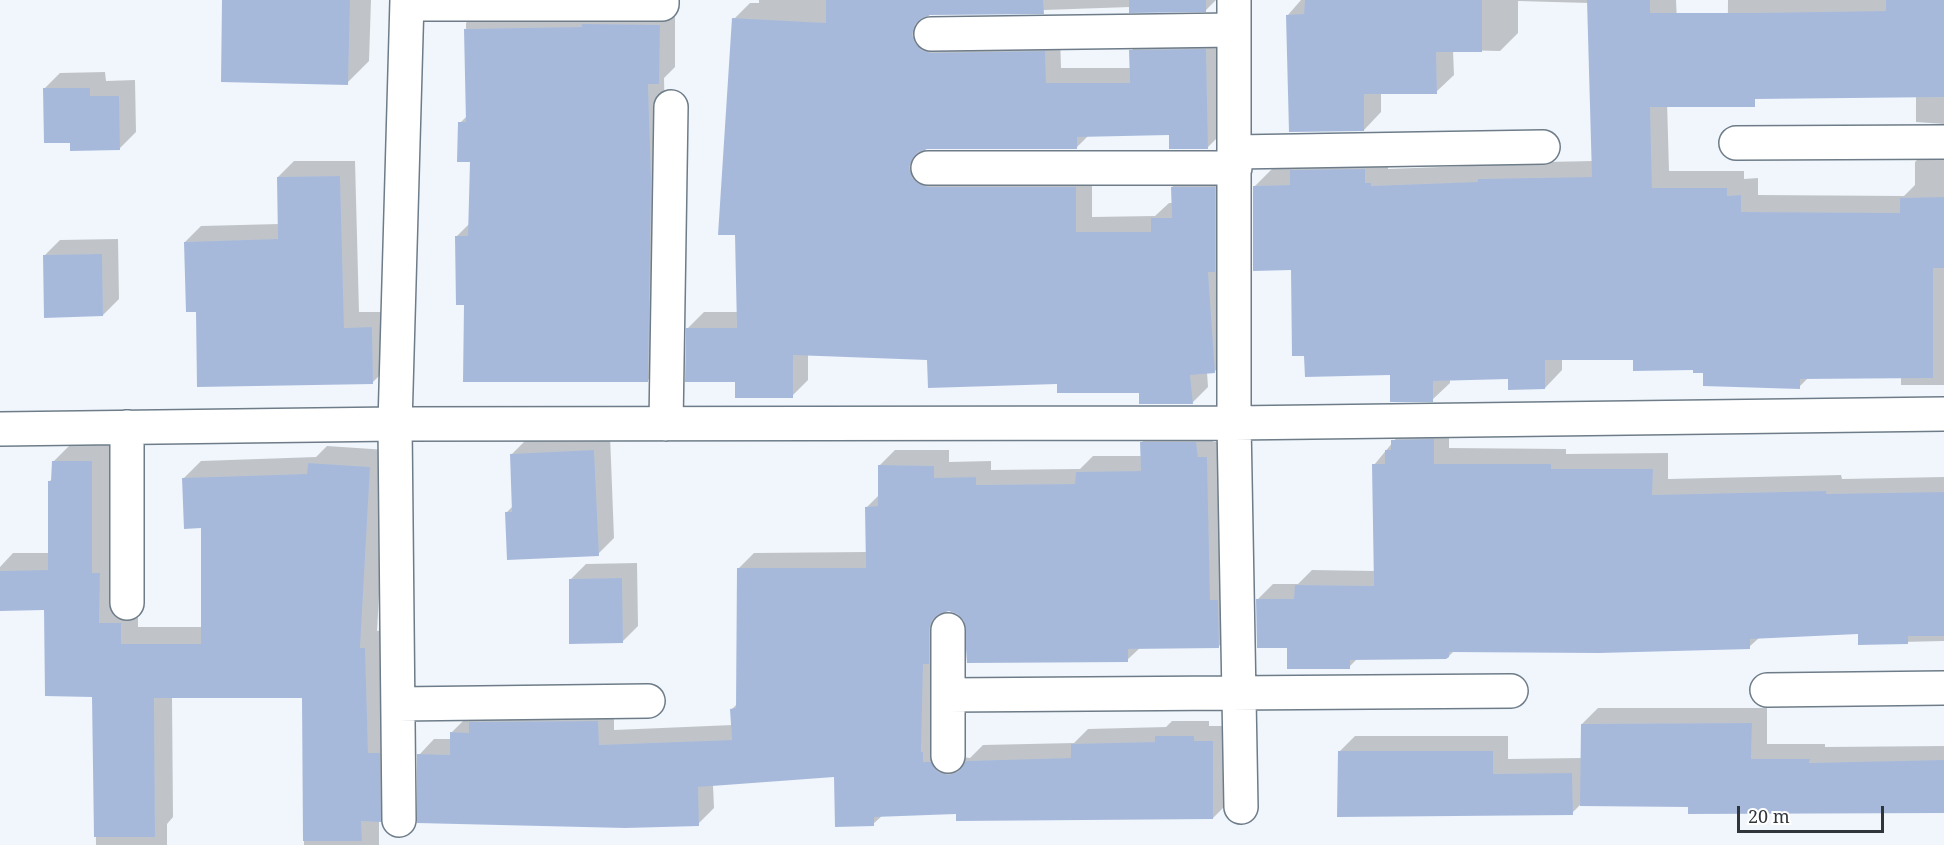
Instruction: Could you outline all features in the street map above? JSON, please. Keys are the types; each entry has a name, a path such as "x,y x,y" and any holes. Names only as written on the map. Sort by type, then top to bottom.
{"street":[{"path":"399,820 395,424 407,2 662,4 662,0"},
{"path":"931,34 1234,15 1234,423 1241,807"},
{"path":"666,424 671,107"},
{"path":"1736,143 1944,142"},
{"path":"928,168 1235,160 1543,147"},
{"path":"0,429 395,424 1234,423 1944,414"},
{"path":"127,428 127,603"},
{"path":"948,630 948,756"},
{"path":"1767,690 1944,688"},
{"path":"948,694 1239,695 1511,691"},
{"path":"398,704 648,701"}],"building":[{"path":"222,0 350,0 348,85 221,82"},
{"path":"826,0 1043,0 1044,14 930,15 915,24 912,35 921,50 931,53 1045,51 1046,83 1130,83 1129,50 1206,49 1208,149 1169,149 1169,135 1077,137 1077,149 927,149 918,152 909,167 912,178 928,187 1076,187 1076,232 1151,232 1151,218 1172,218 1171,187 1215,187 1215,272 1208,272 1215,373 1190,375 1193,404 1139,404 1139,393 1057,393 1057,384 928,388 927,360 793,355 793,398 735,398 735,382 685,382 686,328 737,328 735,235 718,235 732,18 826,23"},
{"path":"1129,0 1206,0 1206,12 1129,13"},
{"path":"1305,0 1482,0 1482,52 1436,52 1437,94 1364,94 1364,131 1289,132 1286,15 1304,14"},
{"path":"1587,0 1650,0 1650,13 1754,13 1886,11 1886,0 1944,0 1944,97 1755,99 1755,107 1650,107 1652,188 1727,188 1727,196 1741,195 1741,212 1900,213 1900,198 1944,197 1944,268 1933,268 1933,378 1800,379 1800,389 1703,386 1703,373 1693,373 1693,370 1633,371 1633,360 1545,360 1545,389 1508,390 1508,379 1433,381 1433,402 1390,402 1390,375 1305,377 1304,356 1292,356 1291,270 1253,271 1253,186 1290,185 1290,170 1365,169 1365,183 1371,183 1371,186 1478,182 1478,179 1592,177"},
{"path":"582,24 660,25 659,84 648,84 651,180 648,382 463,382 464,305 456,305 455,236 468,236 470,162 457,162 458,122 466,122 464,29 582,27"},
{"path":"43,88 90,88 90,96 119,96 120,150 70,151 70,143 44,143"},
{"path":"340,176 344,328 372,327 373,384 197,387 196,312 186,312 184,242 278,239 277,177"},
{"path":"102,254 103,316 44,318 43,255"},
{"path":"1434,439 1434,464 1551,464 1551,469 1653,469 1652,495 1826,491 1826,494 1944,492 1944,636 1908,636 1908,644 1858,645 1858,634 1750,639 1750,649 1599,653 1449,652 1449,657 1446,659 1350,660 1350,669 1287,669 1287,648 1257,648 1256,599 1294,599 1295,585 1374,586 1372,464 1385,464 1385,450 1391,450 1391,440"},
{"path":"1140,442 1196,442 1198,457 1207,457 1210,600 1218,600 1219,648 1128,649 1128,662 967,663 964,621 957,614 949,611 939,614 932,620 929,629 929,664 923,664 921,752 923,752 923,762 931,762 938,772 949,775 958,772 966,761 1071,758 1071,744 1155,742 1155,736 1194,736 1194,741 1213,741 1213,819 956,821 956,814 874,817 874,826 835,827 834,777 698,787 699,826 625,828 417,823 417,754 450,755 450,732 469,733 469,722 598,721 599,745 732,740 730,709 736,708 737,568 866,568 865,507 878,506 878,465 934,466 934,478 976,477 976,485 1075,484 1076,472 1141,471"},
{"path":"594,450 599,556 507,560 505,512 512,512 510,454"},
{"path":"52,461 92,461 92,573 100,573 99,623 121,623 121,644 201,644 201,528 184,529 182,478 307,474 308,463 370,467 360,648 365,648 368,753 380,753 381,822 361,821 362,841 303,841 302,698 154,698 155,837 94,837 92,697 45,696 44,610 0,611 0,571 48,570 48,481 51,481"},
{"path":"622,578 623,643 569,644 569,579"},
{"path":"1752,723 1751,759 1810,759 1809,763 1944,760 1944,813 1688,814 1688,807 1580,806 1581,724"},
{"path":"1338,751 1493,751 1493,774 1572,773 1573,815 1337,817"}]}
